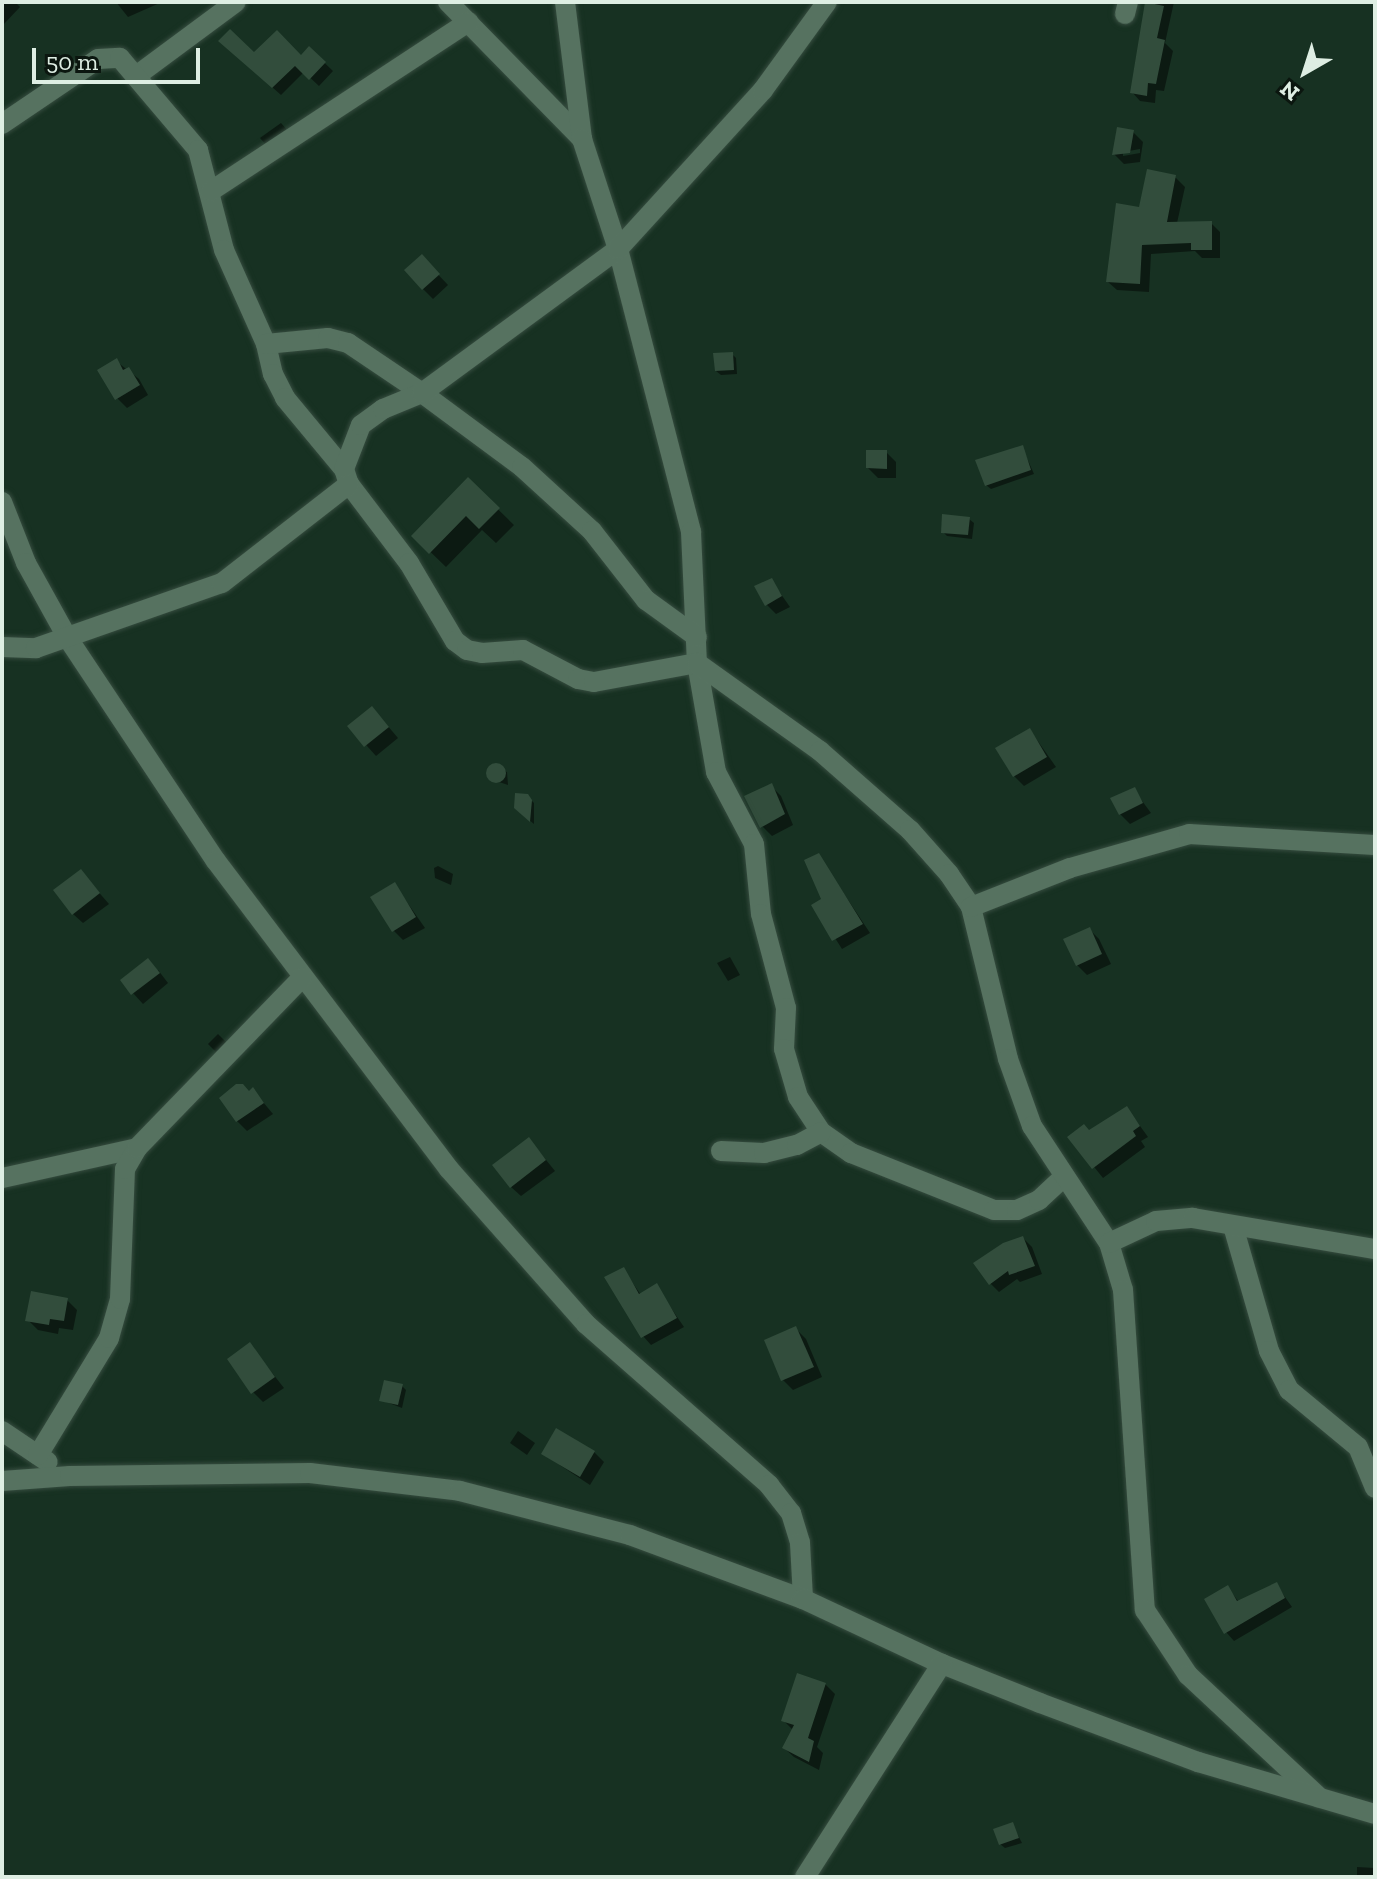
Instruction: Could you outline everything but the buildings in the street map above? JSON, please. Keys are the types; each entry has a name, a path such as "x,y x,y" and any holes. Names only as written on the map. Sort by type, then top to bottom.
{"street":[{"path":"136,76 236,2"},
{"path":"448,2 582,139"},
{"path":"565,2 582,139 618,249 691,532 697,663 716,772 754,844 761,914 786,1008 784,1049 798,1097 821,1132 851,1153 994,1210 1017,1210 1039,1200 1064,1177"},
{"path":"2,647 36,648 222,583 347,477 361,425 383,409 422,393 618,249 763,90 827,2"},
{"path":"211,191 468,22"},
{"path":"2,124 98,59 120,58 198,150 224,250 266,344 273,374 285,398 409,563 455,641 467,650 482,653 523,650 578,679 594,682 697,663 820,751 910,830 949,874 971,907 1008,1059 1032,1126 1109,1243 1123,1290 1145,1610 1188,1675 1252,1730 1320,1798"},
{"path":"266,344 328,338 348,343 422,393 522,467 592,531 646,600 697,637"},
{"path":"2,502 26,563 67,637 216,861 449,1169 586,1324 769,1485 791,1513 800,1543 803,1599"},
{"path":"971,907 1070,868 1189,834 1375,845"},
{"path":"38,1455 109,1338 120,1299 125,1169 137,1148 302,978"},
{"path":"721,1151 764,1153 797,1145 821,1132"},
{"path":"2,1178 137,1148"},
{"path":"1109,1243 1156,1221 1193,1218 1375,1249"},
{"path":"1233,1226 1269,1351 1289,1390 1366,1444 1375,1488"},
{"path":"2,1431 70,1476"},
{"path":"2,1481 70,1476 310,1473 460,1491 630,1535 803,1599 942,1664 1198,1762 1375,1814"},
{"path":"805,1877 942,1664"}]}
